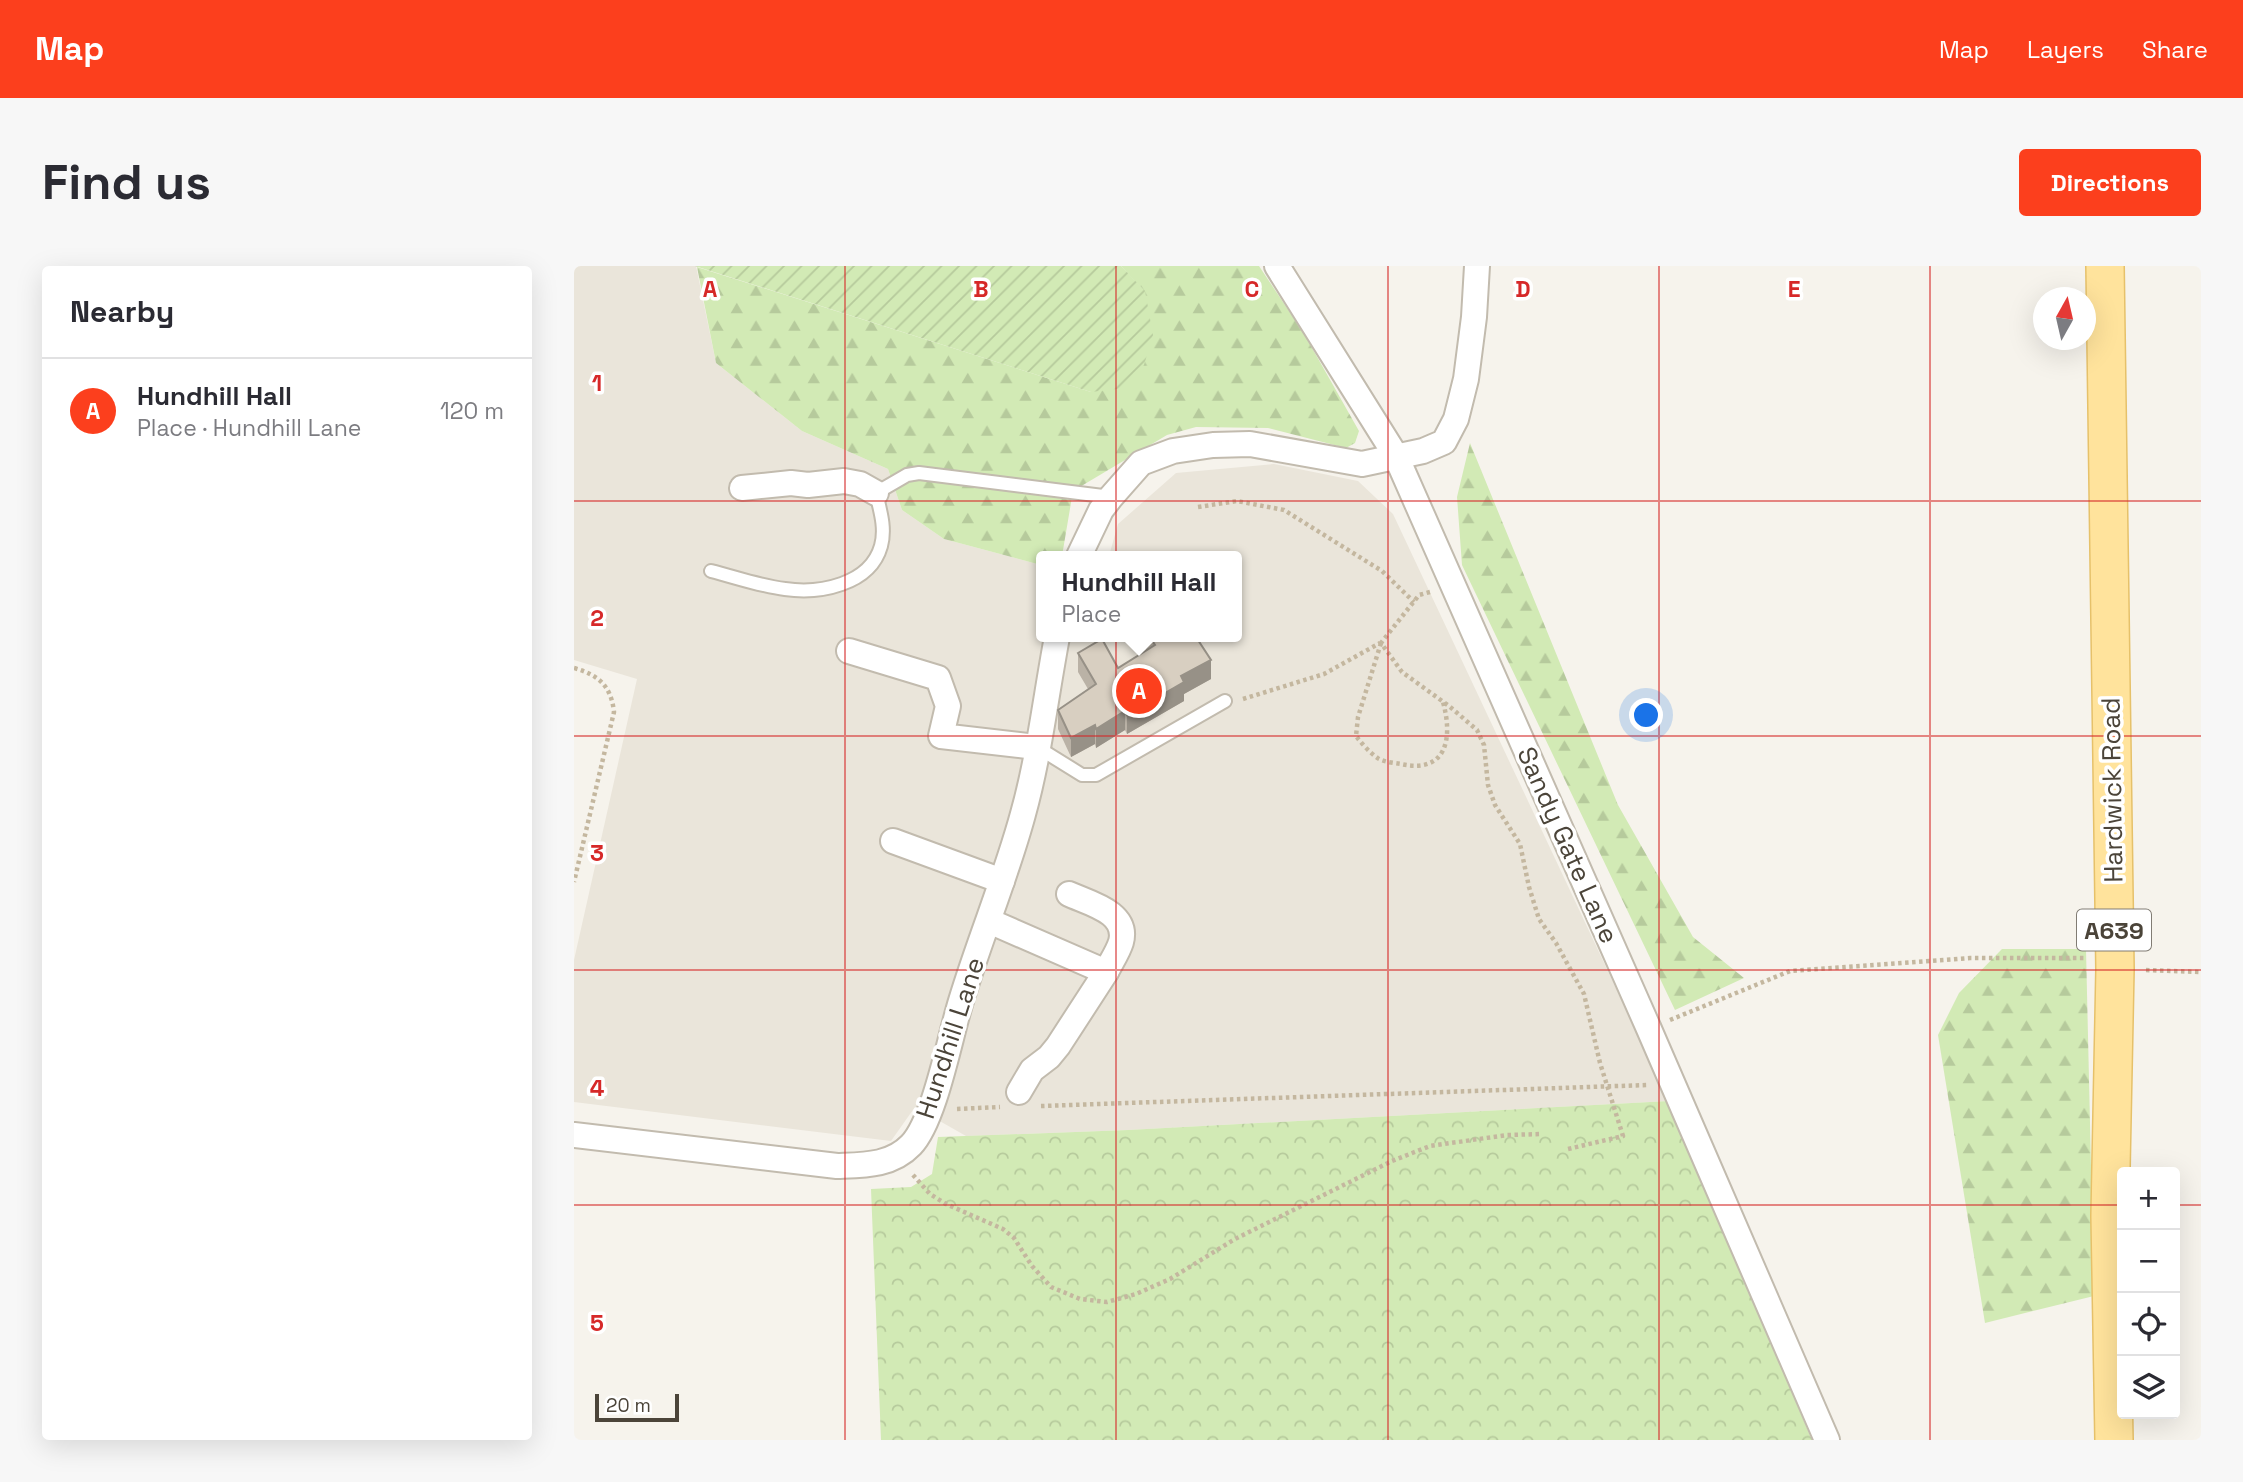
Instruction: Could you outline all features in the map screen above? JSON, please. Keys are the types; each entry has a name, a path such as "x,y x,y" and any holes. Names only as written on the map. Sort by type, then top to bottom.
{"main road":[{"name":"Hardwick Road","path":"2105,266 2115,963 2110,1216 2114,1440"}],"street":[{"name":"Sandy Gate Lane","path":"1277,266 1395,456 1649,1029 1827,1440"},
{"path":"1081,551 1101,510 1141,463 1173,451 1213,445 1250,444 1362,464 1423,451 1444,442 1455,419 1466,379 1477,266"},
{"path":"742,488 844,481 860,484 876,493"},
{"name":"Hundhill Lane","path":"894,1158 911,1145 930,1110 962,998 1023,816 1056,642"},
{"path":"849,651 938,678 948,706 941,736 1037,747"},
{"path":"893,841 1002,881"},
{"path":"1016,1100 1032,1070 1058,1046 1106,971 1122,940 1120,924 1111,913 1069,894"},
{"path":"989,921 1106,971"},
{"path":"574,1135 837,1166 870,1166 894,1158"}],"lane":[{"path":"711,571 786,589 810,590 837,586 860,576 872,564 881,547 883,521 876,493 907,475 919,472 1111,497"},
{"path":"1037,747 1082,775 1096,775 1225,701"}],"path":[{"path":"1198,506 1237,501 1284,510 1382,571 1414,603"},
{"path":"1225,701 1250,698 1324,674 1381,643 1419,595 1453,585"},
{"path":"1381,643 1402,672 1476,730 1484,745 1488,785 1495,805 1520,844 1539,919 1556,943 1584,995 1623,1136 1568,1149"},
{"path":"1381,643 1356,736 1365,747 1381,760 1415,767 1430,764 1441,753 1447,738 1449,722 1443,702"},
{"path":"574,882 614,712 613,698 601,680 577,669"},
{"path":"1649,1029 1790,971 1970,958 2115,963 2201,972"},
{"path":"1041,1106 1673,1084"},
{"path":"930,1110 1016,1100"},
{"path":"894,1158 930,1194 1003,1229 1014,1238 1032,1266 1051,1287 1080,1299 1107,1302 1136,1294 1170,1279 1235,1239 1373,1170 1430,1146 1507,1135 1542,1134"}],"shaded area":[{"path":"574,266 696,266 716,363 802,431 888,469 902,510 944,539 1036,564 1036,642 1242,642 1242,551 1110,551 1118,524 1176,473 1274,464 1358,481 1393,514 1669,1101 966,1136 915,1107 891,1141 574,1102 574,960 637,679 574,660"}],"green space":[{"path":"695,266 1121,266 1145,291 1153,335 1144,365 1125,388 1091,392"},
{"path":"1121,266 1259,266 1303,332 1359,431 1355,443 1346,448 1268,428 1196,427 1167,435 1073,491 1063,551 1036,551 1036,564 944,539 902,510 888,469 802,431 716,363 697,267 1091,392 1145,292"},
{"path":"1470,443 1618,805 1693,937 1744,978 1675,1010 1462,565 1457,497"},
{"path":"2002,949 2086,949 2094,1296 1985,1323 1938,1035 1959,993"},
{"path":"1669,1101 1812,1440 881,1440 871,1189 911,1187 932,1174 938,1137 1128,1130"}],"building":[{"path":"1097,642 1104,642 1118,668 1155,645 1153,642 1199,642 1211,660 1181,676 1184,682 1127,715 1125,711 1096,729 1095,725 1071,738 1058,710 1096,684 1078,653"}],"place":[{"name":"Hundhill Hall","path":"1139,691"}]}
